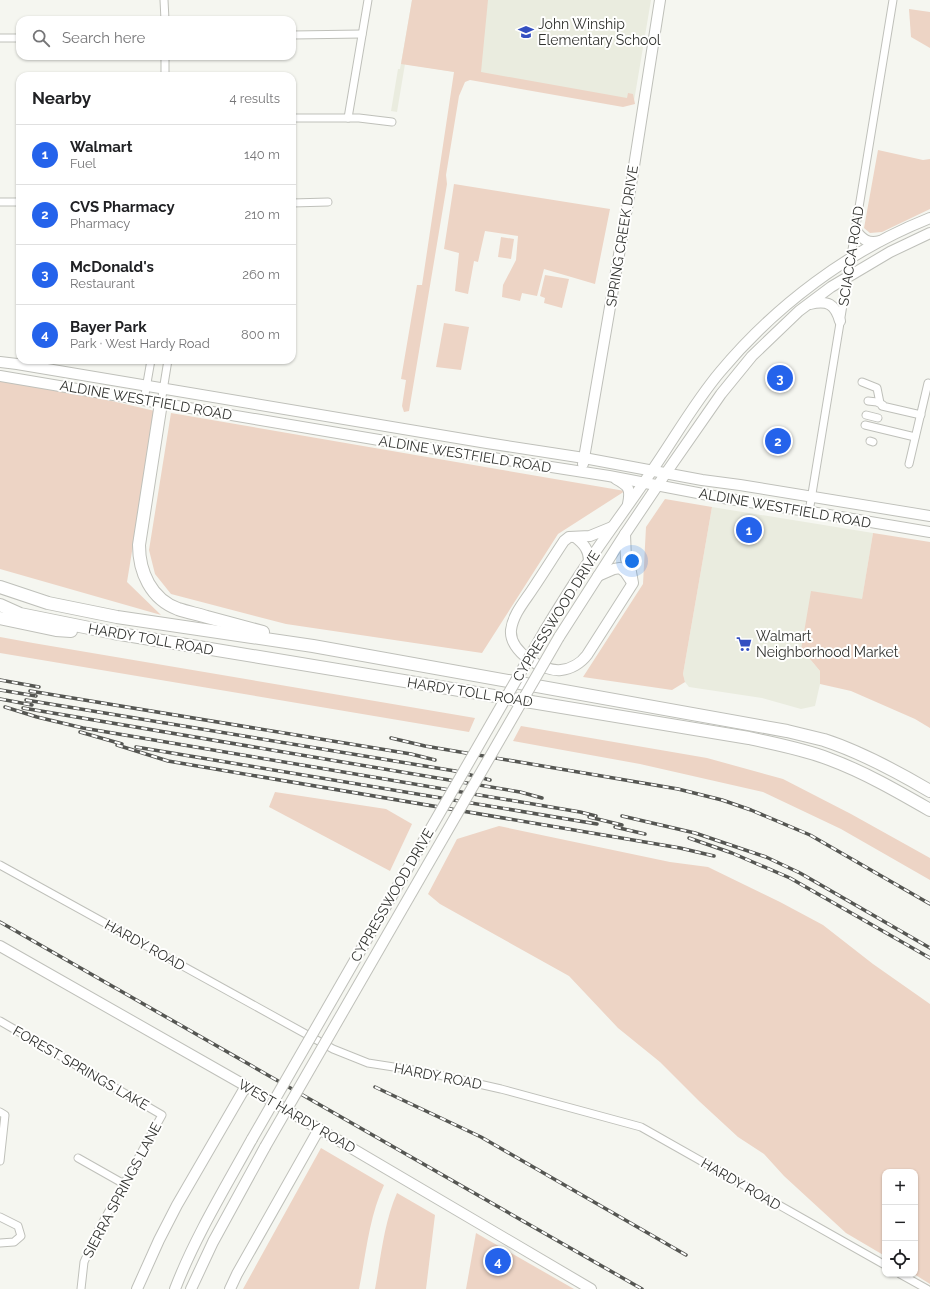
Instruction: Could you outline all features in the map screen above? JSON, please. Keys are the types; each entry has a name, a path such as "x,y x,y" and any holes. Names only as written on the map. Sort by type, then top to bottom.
{"highway":[{"path":"161,403 139,545 140,566 147,582 158,596 177,608 312,646"},
{"name":"HARDY TOLL ROAD","path":"0,587 48,603 117,617 312,646 787,731 824,740 863,756 902,775 930,791"},
{"name":"HARDY TOLL ROAD","path":"0,605 20,614 114,633 749,738 828,758 848,766 930,810"},
{"path":"0,618 56,630 114,633"}],"main road":[{"name":"SPRING CREEK DRIVE","path":"581,472 632,179 660,0"},
{"name":"CYPRESSWOOD DRIVE","path":"184,1264 252,1139 545,630 589,561 644,483 700,398 736,354 779,312 803,292 851,258 930,218"},
{"path":"855,230 866,241 872,243 886,239"},
{"name":"CYPRESSWOOD DRIVE","path":"213,1242 265,1147 559,637 625,534 721,394 746,364 775,334 808,304 831,286 890,252 930,233"},
{"path":"808,304 820,302 830,305 837,312 840,321"},
{"path":"736,354 746,364"},
{"name":"ALDINE WESTFIELD ROAD","path":"0,362 16,364"},
{"name":"ALDINE WESTFIELD ROAD","path":"17,364 584,458 702,480 812,496 930,516"},
{"name":"ALDINE WESTFIELD ROAD","path":"0,376 385,441 609,476 729,499 929,532"},
{"path":"288,425 291,409"},
{"path":"385,441 388,426"},
{"path":"484,457 487,443"},
{"path":"682,450 680,462 685,472 702,480"},
{"path":"609,476 626,485 630,494 628,504"},
{"path":"929,532 930,516"},
{"path":"612,527 590,536 575,538 569,537 564,541 516,615 511,633 514,641 523,655 537,664 554,670 563,670 577,664 587,655 632,583 631,572 626,559 625,534"},
{"path":"575,538 586,547 589,555 589,561"},
{"path":"598,576 620,568 625,572 632,583"},
{"name":"WEST HARDY ROAD","path":"0,946 246,1086 591,1289"},
{"path":"137,1289 177,1206 246,1086"},
{"path":"230,1289 319,1129"},
{"path":"191,1289 213,1242"},
{"path":"196,1289 213,1242"},
{"path":"170,1289 184,1264"},
{"path":"175,1289 184,1264"},
{"path":"142,1289 147,1266"}],"street":[{"path":"164,0 165,16"},
{"path":"348,118 368,0"},
{"name":"SCIACCA ROAD","path":"809,512 893,0"},
{"path":"296,35 362,34"},
{"path":"0,38 16,38"},
{"path":"165,60 165,72"},
{"path":"296,118 348,118 392,122"},
{"path":"0,202 16,202"},
{"path":"296,202 328,202"},
{"path":"144,400 150,364"},
{"path":"161,403 167,364"},
{"path":"862,382 877,388 880,403 883,405 882,406 921,415"},
{"path":"909,464 928,383 930,384"},
{"path":"868,401 880,403"},
{"path":"866,415 879,417 874,427"},
{"path":"864,426 874,427 915,438"},
{"name":"HARDY ROAD","path":"0,866 333,1049 368,1063 426,1072 501,1089 641,1127 882,1263"},
{"name":"FOREST SPRINGS LAKE","path":"0,1021 162,1115"},
{"path":"0,1161 3,1114"},
{"name":"SIERRA SPRINGS LANE","path":"81,1289 84,1262 98,1231 162,1115"},
{"path":"78,1158 124,1184"},
{"path":"0,1217 18,1226 21,1236 14,1242 0,1243"},
{"path":"905,1277 927,1289"}],"shaded area":[{"name":"John Winship Elementary School","path":"412,0 651,0 634,101 405,64 397,112 391,111"},
{"path":"412,0 488,0 481,72 627,98 628,93 633,94 635,104 623,107 470,80 465,82 459,96 446,175 447,184 409,411 404,412 402,406 406,380 401,379 417,285 422,285 454,72 401,64"},
{"path":"909,9 930,12 930,48 911,37"},
{"path":"878,150 923,160 930,159 930,209 882,232 870,233 864,228"},
{"path":"454,184 610,209 595,284 544,269 537,296 522,293 520,301 502,297 503,285 516,260 518,236 485,231 478,262 474,261 468,294 455,291 459,253 444,249"},
{"path":"501,237 514,239 511,259 498,257"},
{"path":"545,275 569,279 562,308 544,303 545,298 540,296"},
{"path":"444,323 469,327 461,370 436,367"},
{"path":"0,381 103,399 155,411 127,582 161,615 0,569"},
{"path":"171,413 625,491 558,534 482,653 286,624 171,594 155,574 149,550"},
{"path":"665,499 712,507 683,674 685,682 672,690 583,677 643,584 646,527"},
{"path":"712,507 873,533 862,600 801,657 810,659 820,671 820,684 815,706 801,709 762,698 689,687 685,682 683,674"},
{"path":"873,533 930,542 930,728 915,719 851,691 820,684 820,671 810,659 800,656 811,591 862,599"},
{"path":"0,637 475,718 469,732 0,653"},
{"path":"521,726 707,758 783,779 851,814 930,858 930,880 841,829 763,792 640,764 513,741"},
{"path":"275,792 386,809 412,824 390,871 269,807"},
{"path":"499,826 670,862 708,867 823,925 873,964 930,1004 930,1284 918,1276 918,1169 882,1169 882,1254 846,1233 784,1176 764,1154 738,1137 660,1062 618,1028 569,976 440,904 428,894 457,839"},
{"path":"321,1148 384,1185 371,1223 359,1289 243,1289"},
{"path":"397,1193 435,1215 426,1289 375,1289 386,1228"},
{"path":"476,1233 574,1289 466,1289"}],"railway":[{"path":"0,680 39,687"},
{"path":"0,690 36,696"},
{"path":"30,691 411,754 435,760"},
{"path":"0,699 32,705"},
{"path":"26,700 455,771 490,780"},
{"path":"5,707 37,717 83,728 580,812 596,816"},
{"path":"23,708 520,792 542,798"},
{"path":"80,732 122,744"},
{"path":"391,738 425,746 678,789 722,800 751,810 810,835 930,904"},
{"path":"117,745 168,761 680,848 714,856"},
{"path":"136,747 597,824"},
{"path":"622,816 695,833 766,857 800,873 930,948"},
{"path":"589,817 622,825"},
{"path":"615,827 645,834"},
{"path":"689,838 732,853 790,878 930,958"},
{"path":"0,922 642,1289"},
{"path":"375,1087 481,1137 686,1255"}],"place":[{"name":"John Winship Elementary School","path":"526,32"},
{"name":"McDonald's","path":"780,378"},
{"name":"CVS Pharmacy","path":"778,441"},
{"name":"Walmart","path":"749,530"},
{"name":"Walmart Neighborhood Market","path":"744,644"},
{"name":"Bayer Park","path":"498,1261"}]}
